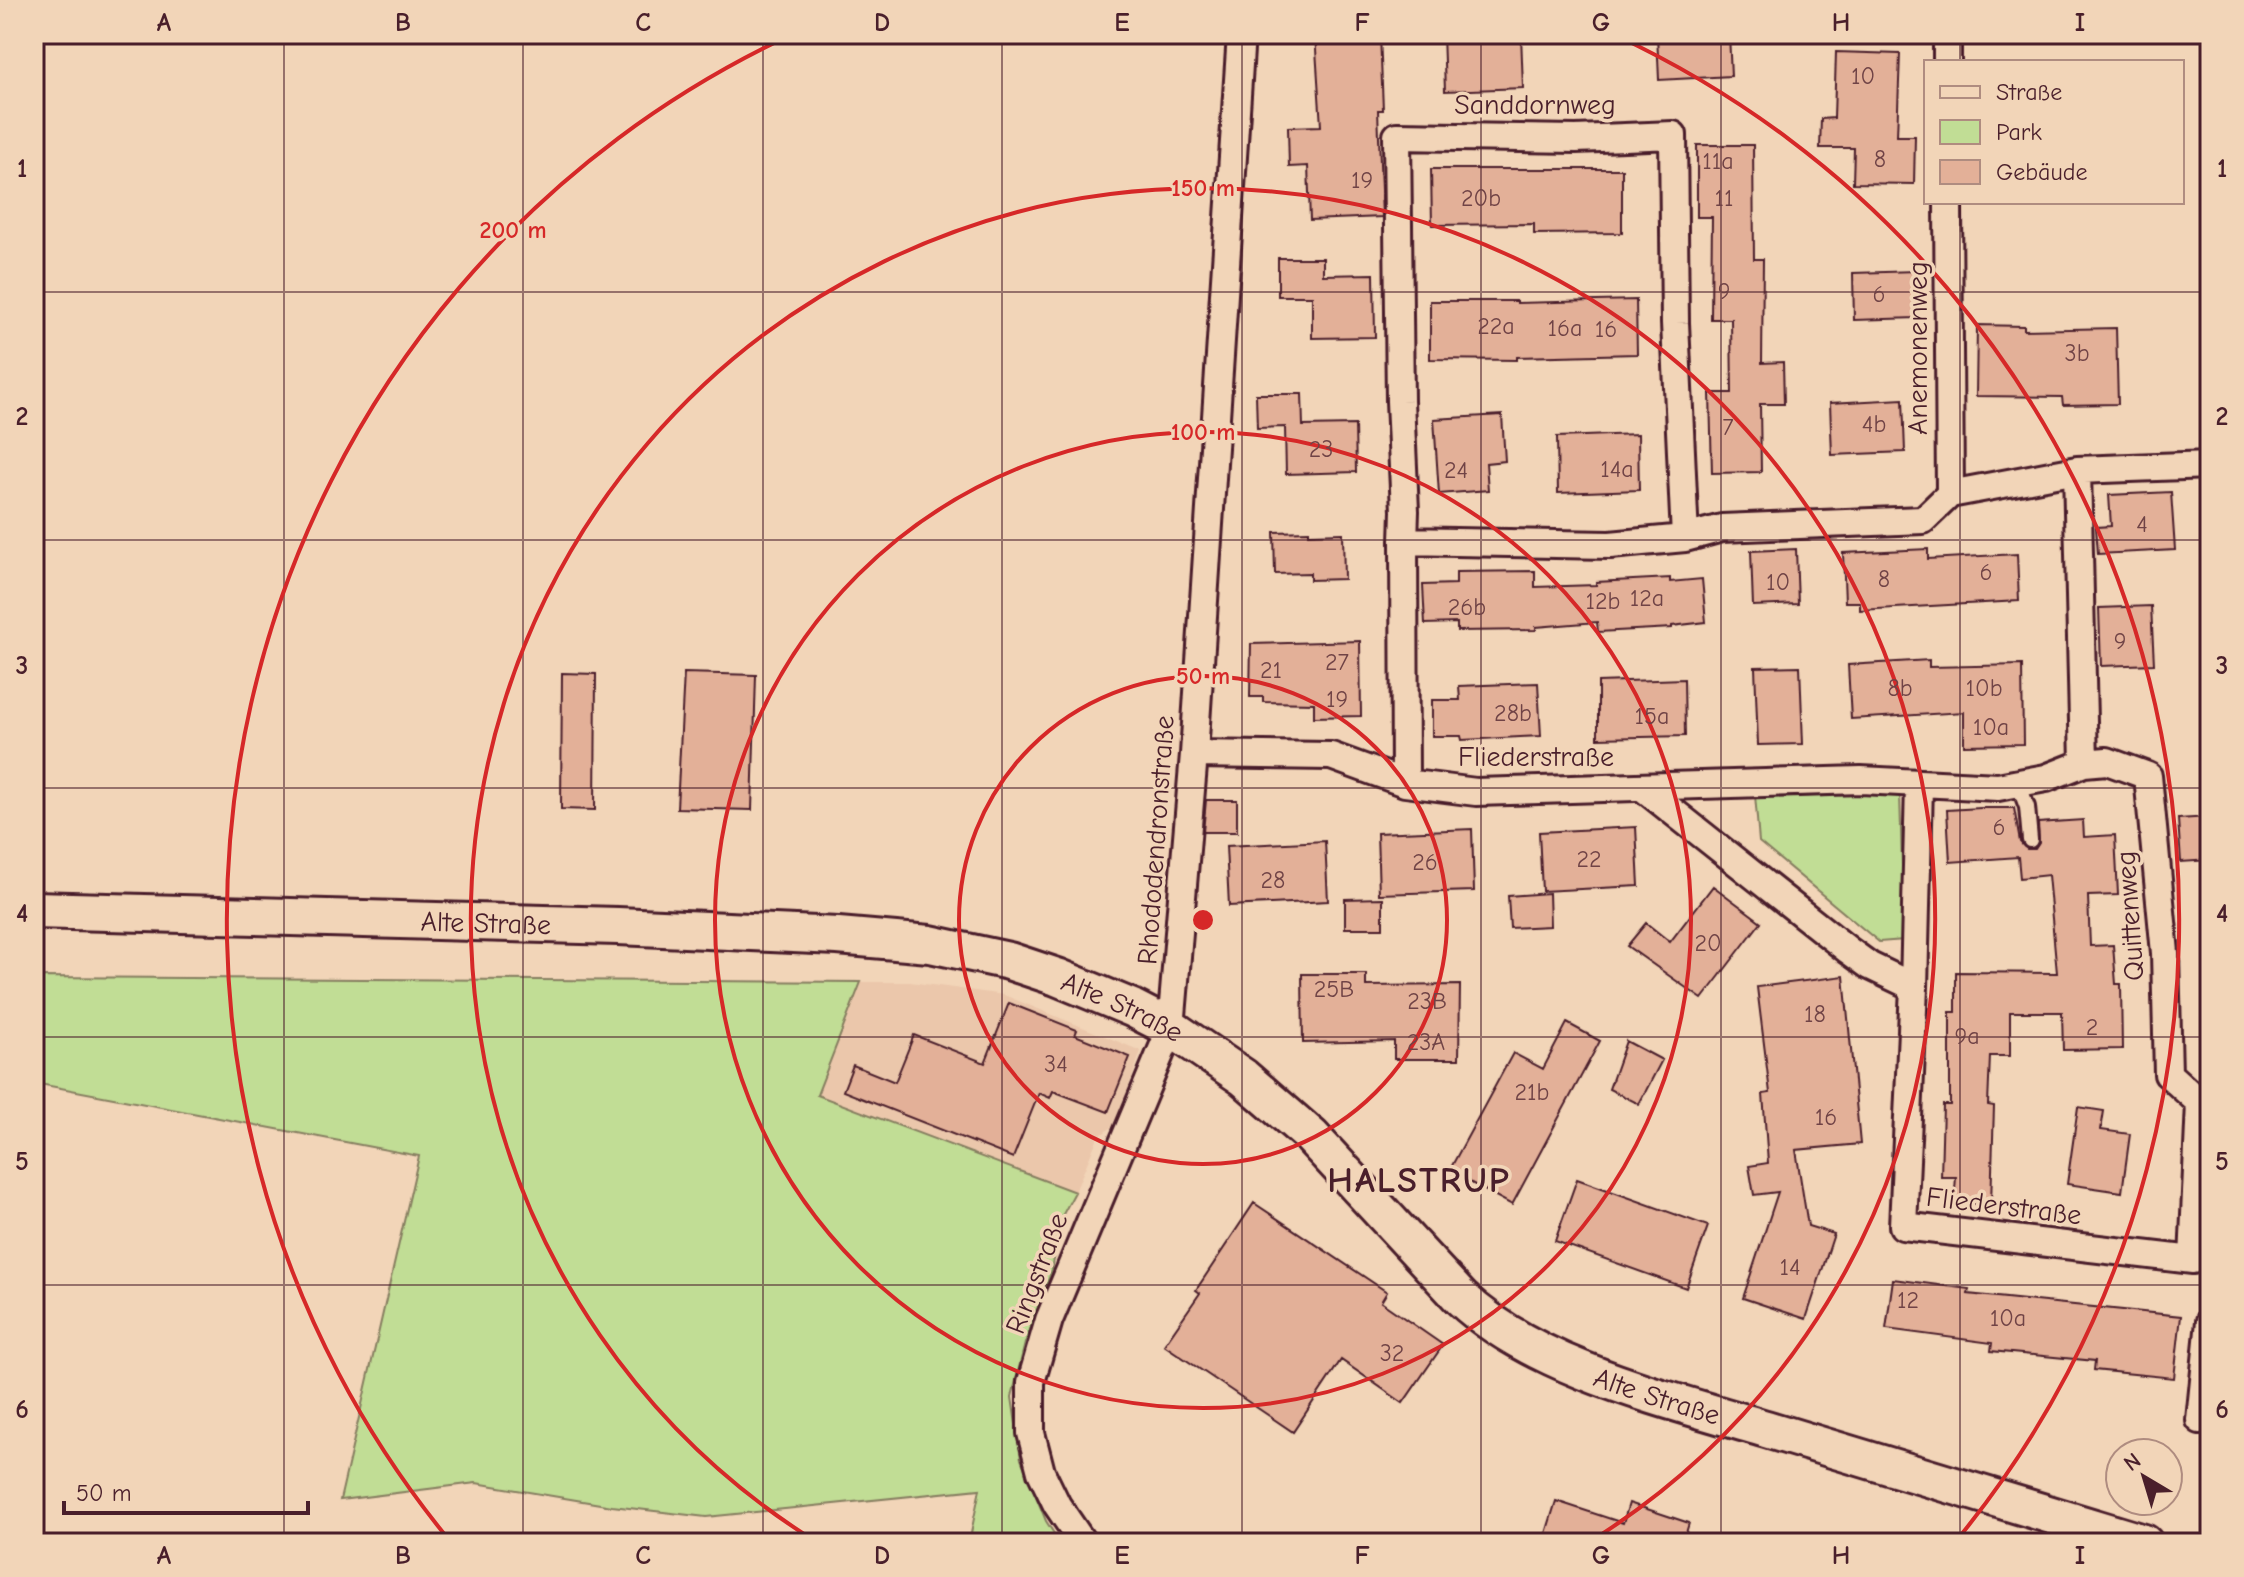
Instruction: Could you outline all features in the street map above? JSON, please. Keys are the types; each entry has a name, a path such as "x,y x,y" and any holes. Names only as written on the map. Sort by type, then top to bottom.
{"street":[{"name":"Rhododendronstraße","path":"1171,1028 1194,754 1241,34"},
{"path":"1947,34 1947,60"},
{"name":"Sanddornweg","path":"1405,783 1405,511 1400,401 1397,136 1576,139 1673,135 1675,323 1685,538"},
{"name":"Anemonenweg","path":"1948,204 1950,494"},
{"path":"1404,541 1610,545 1685,538 1722,528 1923,520 1950,494 2077,470 2210,465"},
{"path":"2077,470 2084,763"},
{"name":"Fliederstraße","path":"1194,754 1331,756 1405,783 1476,792 1861,780"},
{"name":"Quittenweg","path":"1861,780 1998,787 2046,778 2084,763 2107,761 2148,776 2165,953 2168,1074 2205,1103"},
{"name":"Fliederstraße","path":"1919,785 1903,1226 2201,1268 2205,1103"},
{"name":"Fliederstraße","path":"1642,787 1848,950 1870,966 1914,987"},
{"name":"Alte Straße","path":"34,910 618,926 900,940 967,951 1021,965 1093,991 1171,1028 1208,1051 1280,1107 1311,1136 1461,1298 1511,1338 1608,1379 2064,1531 2144,1543"},
{"name":"Ringstraße","path":"1083,1543 1057,1505 1041,1472 1031,1433 1031,1382 1049,1320 1171,1028"},
{"path":"2200,1420 2210,1321"}],"lane":[{"path":"2018,783 2027,807 2030,840"}],"shaded area":[{"path":"861,982 910,982 1004,995 1141,1051 1116,1124 1098,1137 1075,1192 817,1095"}],"green space":[{"path":"1900,793 1904,940 1879,942 1759,842 1755,795"},
{"path":"34,977 861,982 817,1095 1075,1192 1062,1216 1052,1270 1025,1343 1012,1397 1021,1459 1046,1521 1060,1543 969,1543 980,1489 706,1517 612,1506 476,1483 340,1500 419,1156 34,1083"}],"building":[{"path":"1315,34 1380,34 1383,110 1378,110 1382,217 1310,220 1308,166 1289,167 1288,127 1321,126"},
{"path":"1443,34 1521,34 1523,88 1445,91"},
{"path":"1657,34 1729,34 1731,76 1659,80"},
{"path":"1836,52 1900,54 1897,136 1915,136 1914,184 1853,183 1854,148 1820,148 1821,119 1834,118"},
{"path":"1697,145 1753,145 1754,259 1763,259 1762,363 1783,362 1784,404 1760,404 1761,472 1712,473 1710,393 1732,393 1731,319 1711,319 1712,217 1697,217"},
{"path":"1431,169 1622,169 1622,233 1534,234 1534,224 1432,225"},
{"path":"1278,258 1323,258 1323,275 1374,274 1375,337 1312,338 1312,296 1278,296"},
{"path":"1916,271 1917,318 1854,320 1853,273"},
{"path":"1636,300 1637,354 1517,357 1517,360 1430,359 1430,301 1517,303"},
{"path":"1977,325 2024,326 2024,330 2116,328 2118,404 2063,405 2062,397 1976,396"},
{"path":"1256,394 1302,394 1303,426 1355,425 1356,472 1286,474 1285,427 1257,428"},
{"path":"1903,399 1905,452 1832,455 1830,403"},
{"path":"1502,415 1505,461 1486,463 1488,490 1439,494 1434,419"},
{"path":"1638,434 1639,490 1558,493 1557,437"},
{"path":"2171,492 2175,550 2098,554 2096,527 2111,526 2109,495"},
{"path":"1309,531 1309,534 1343,533 1344,579 1310,580 1310,573 1275,574 1274,532"},
{"path":"1796,549 1798,604 1753,606 1751,551"},
{"path":"1928,549 1928,559 2017,554 2019,601 1860,610 1860,602 1845,602 1843,553"},
{"path":"1535,571 1535,587 1670,578 1670,582 1702,579 1706,622 1672,628 1598,632 1597,622 1536,627 1536,630 1457,631 1457,623 1425,624 1423,585 1456,584 1456,572"},
{"path":"2151,606 2154,664 2101,666 2099,608"},
{"path":"1360,641 1361,716 1314,717 1314,703 1263,702 1263,697 1250,697 1251,644"},
{"path":"1929,660 1929,667 2022,665 2023,744 1964,745 1964,712 1851,719 1848,665"},
{"path":"1800,666 1803,744 1758,745 1755,667"},
{"path":"562,673 596,674 595,810 561,809"},
{"path":"684,673 756,675 752,810 677,808"},
{"path":"1684,679 1685,736 1598,738 1598,682"},
{"path":"1538,683 1541,736 1462,740 1461,736 1432,736 1432,700 1460,700 1459,686"},
{"path":"1206,800 1237,800 1237,832 1203,832"},
{"path":"2014,808 2020,842 2027,849 2035,849 2039,843 2038,823 2083,820 2084,837 2115,835 2118,895 2088,896 2090,946 2113,945 2116,984 2121,984 2122,1049 2063,1050 2062,1012 2010,1012 2010,1056 1990,1056 1988,1105 1994,1106 1991,1204 1954,1203 1956,1177 1941,1177 1943,1105 1950,1105 1950,1012 1956,1012 1956,972 2057,973 2048,875 2020,878 2018,857 1950,862 1947,810"},
{"path":"2210,817 2210,860 2181,862 2178,819"},
{"path":"1636,827 1639,886 1542,891 1539,832"},
{"path":"1472,829 1474,891 1379,894 1377,833"},
{"path":"1325,841 1328,901 1229,906 1226,846"},
{"path":"1713,886 1761,922 1702,999 1627,946 1646,923 1670,942"},
{"path":"1549,893 1550,926 1510,928 1508,896"},
{"path":"1383,898 1383,928 1345,928 1345,899"},
{"path":"1302,974 1366,974 1366,986 1460,985 1459,1059 1394,1059 1394,1041 1303,1043"},
{"path":"1844,976 1860,1144 1796,1150 1808,1226 1834,1234 1806,1319 1743,1298 1778,1192 1754,1195 1749,1166 1768,1163 1763,1094 1770,1093 1757,987"},
{"path":"1009,1003 1077,1030 1075,1035 1130,1057 1108,1112 1053,1091 1050,1098 1039,1093 1013,1158 843,1091 853,1065 895,1082 914,1035 985,1063"},
{"path":"1567,1023 1600,1041 1512,1205 1449,1171 1513,1053 1543,1069"},
{"path":"1626,1041 1662,1060 1639,1104 1609,1089"},
{"path":"2078,1107 2104,1111 2101,1130 2130,1134 2122,1192 2067,1184"},
{"path":"1577,1179 1708,1226 1686,1288 1555,1241"},
{"path":"1254,1203 1387,1292 1381,1302 1443,1345 1403,1403 1341,1360 1293,1432 1164,1345 1200,1293 1196,1290"},
{"path":"1893,1279 1969,1289 1968,1294 2181,1316 2174,1378 2094,1370 2095,1361 1991,1351 1992,1343 1886,1329"},
{"path":"1556,1501 1623,1523 1629,1503 1689,1523 1683,1543 1543,1543"}],"district":[{"name":"HALSTRUP","path":"1419,1179"}]}
